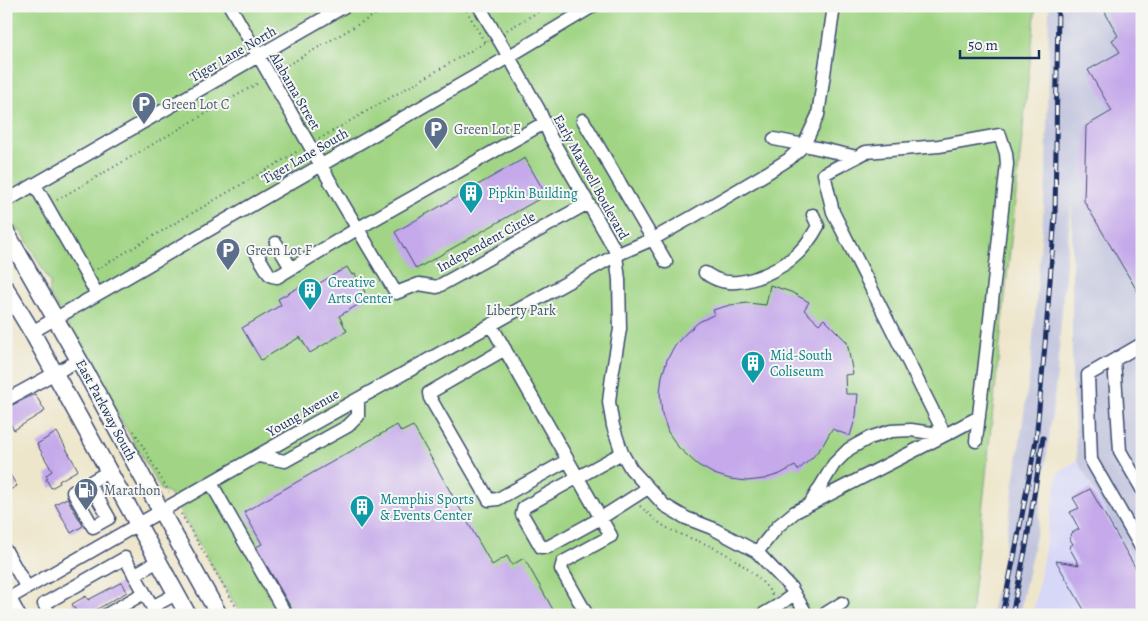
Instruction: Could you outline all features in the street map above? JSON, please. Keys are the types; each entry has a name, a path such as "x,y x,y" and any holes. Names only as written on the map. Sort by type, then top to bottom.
{"main road":[{"name":"East Parkway South","path":"6,232 79,360 161,512 218,610"},
{"name":"East Parkway South","path":"6,289 32,332 188,615"}],"street":[{"name":"Alabama Street","path":"230,6 396,294"},
{"name":"Tiger Lane North","path":"6,201 344,6"},
{"name":"Early Maxwell Boulevard","path":"479,6 539,110 551,138 614,248 618,280 620,330 609,402 612,426 630,469 664,505 686,518 712,528 757,552 791,588 807,615"},
{"name":"Tiger Lane South","path":"32,332 594,6"},
{"path":"804,145 818,115 834,6"},
{"path":"583,120 666,262"},
{"path":"257,254 269,274 277,276 544,123"},
{"path":"946,435 833,212 824,174 866,152 939,146 1000,135 1006,153 1007,164 976,441"},
{"path":"774,139 857,157"},
{"name":"Young Avenue","path":"8,599 358,399 616,255 653,240 767,173 789,159 804,145"},
{"path":"35,185 97,294"},
{"name":"Independent Circle","path":"396,294 419,284 437,287 588,203"},
{"path":"705,273 720,281 742,282 774,271 786,264 812,238 818,226 813,215"},
{"path":"276,243 291,268"},
{"path":"491,325 611,536 563,562 561,569 587,615"},
{"path":"1142,344 1088,375 1091,460 1142,549"},
{"path":"505,349 430,393 430,398 489,500 498,499 568,460"},
{"path":"6,400 79,360"},
{"path":"1114,360 1120,450 1137,468 1142,489"},
{"path":"259,456 285,461 348,426 358,416 358,399"},
{"path":"757,552 778,526 795,512 979,417"},
{"path":"810,504 834,464 849,449 869,438 891,432 911,430 946,435"},
{"path":"622,453 524,507 522,514 541,547 548,547 601,518 648,488"},
{"path":"108,472 73,492 93,527 102,516 124,500"},
{"path":"89,483 110,540"},
{"path":"211,483 286,615"},
{"path":"96,548 108,568"},
{"path":"6,550 27,588"},
{"path":"50,615 44,604 125,558 154,611 176,594"},
{"path":"134,574 158,562"},
{"path":"66,566 77,585"},
{"path":"106,615 144,593"},
{"path":"762,615 794,594"},
{"path":"8,599 19,615"},
{"path":"823,615 842,603"}],"path":[{"path":"47,206 390,6"},
{"path":"464,6 485,43"},
{"path":"134,431 241,615"},
{"path":"638,504 655,520 671,530 713,547 742,564 770,590 779,605"}],"shaded area":[{"path":"1049,6 1142,6 1142,576 1077,460 1072,379 1072,199 1057,374 1038,526 1019,615 991,615 1005,546 1031,364 1046,179"},
{"path":"1077,460 1142,576 1142,615 1033,615 1058,473"}],"green space":[{"name":"Liberty Park","path":"6,6 1036,6 971,615 241,615 168,492 161,490 50,295 50,282 22,232 12,226 6,218"}],"building":[{"path":"1105,6 1142,6 1142,299 1084,201 1086,126 1112,111 1088,70 1120,52 1112,40 1118,36 1106,14"},
{"name":"Pipkin Building","path":"525,158 546,195 416,269 395,232"},
{"name":"Creative Arts Center","path":"347,267 352,275 355,274 365,292 362,293 366,300 339,316 347,331 310,353 300,337 261,360 242,328 281,305 278,299 303,285 306,291"},
{"name":"Mid-South Coliseum","path":"770,285 791,292 809,302 804,310 819,324 824,319 847,342 853,374 845,375 846,394 858,394 856,416 850,436 832,429 823,445 798,470 795,466 780,474 764,479 747,481 730,479 714,474 698,465 679,448 668,432 662,414 660,393 662,376 667,360 675,345 699,322 715,314 713,310 730,305 748,303 766,305"},
{"path":"35,394 45,411 14,430 6,417 6,408"},
{"name":"Memphis Sports & Events Center","path":"397,425 401,432 413,426 492,565 507,556 512,565 524,558 556,615 294,615 256,547 262,544 244,512"},
{"path":"57,432 78,470 51,488 46,475 52,471 37,444"},
{"path":"6,468 17,486 6,492"},
{"path":"1090,489 1142,579 1142,615 1087,615 1056,561 1079,565 1069,547 1073,544 1069,538 1071,537 1070,534 1079,529 1070,512 1079,508 1073,498"},
{"path":"67,498 83,526 71,533 55,504"},
{"path":"122,582 127,592 87,615 78,615 72,604 86,596 88,600"}],"railway":[{"path":"1002,615 1036,440 1045,345 1055,216 1058,6"},
{"path":"1012,615 1026,546 1043,438"}],"place":[{"name":"Green Lot C","path":"144,125"},
{"name":"Green Lot E","path":"436,150"},
{"name":"Pipkin Building","path":"471,214"},
{"name":"Green Lot F","path":"228,271"},
{"name":"Creative Arts Center","path":"310,311"},
{"name":"Mid-South Coliseum","path":"753,384"},
{"name":"Marathon","path":"86,511"},
{"name":"Memphis Sports & Events Center","path":"362,528"}]}
